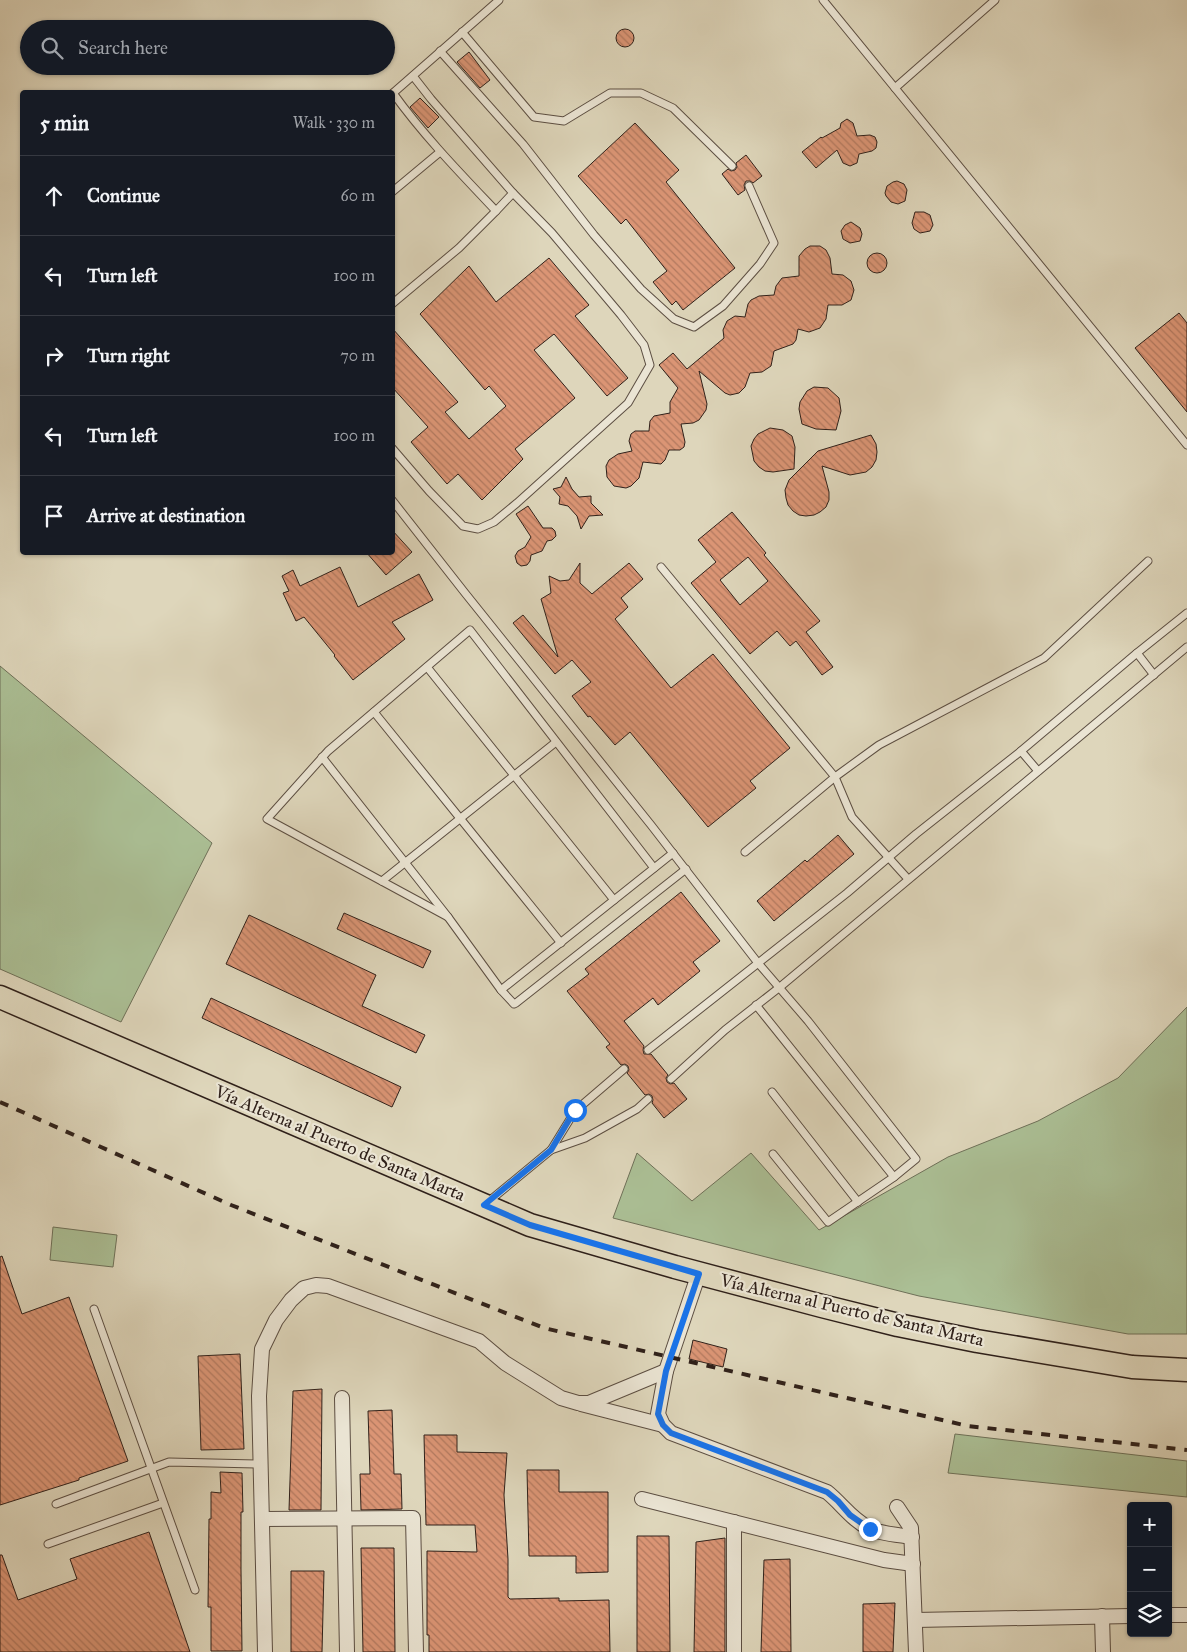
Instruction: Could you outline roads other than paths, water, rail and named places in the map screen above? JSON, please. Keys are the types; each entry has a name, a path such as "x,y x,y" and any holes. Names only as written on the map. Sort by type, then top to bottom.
{"main road":[{"name":"Vía Alterna al Puerto de Santa Marta","path":"0,997 530,1225 699,1274 841,1311 977,1340 1132,1367 1187,1370"}],"street":[{"path":"699,1274 666,1371 658,1414 663,1425 671,1433 827,1492 850,1515 870,1529 912,1537"},
{"path":"264,1652 259,1396 262,1349 276,1320 291,1300 304,1288 316,1285 328,1286 479,1341 505,1363 561,1398 663,1425"},
{"path":"578,1403 589,1403 666,1371"},
{"path":"342,1398 347,1652"},
{"path":"642,1499 884,1560 912,1564"},
{"path":"897,1507 911,1528 916,1652"},
{"path":"262,1519 413,1518 416,1652"},
{"path":"734,1522 734,1652"},
{"path":"1172,1615 1187,1615"},
{"path":"1102,1616 1103,1652"},
{"path":"915,1620 1127,1616"}],"lane":[{"path":"395,92 499,0"},
{"path":"823,0 1187,445"},
{"path":"895,88 995,0"},
{"path":"462,32 534,117 564,121 610,92 641,94 673,108 732,166"},
{"path":"440,51 523,144 594,235 641,289 674,319 694,327 724,306 760,264 774,243 749,186"},
{"path":"395,451 429,491 464,526 478,529 494,522 628,403 650,365 644,345 621,315 564,247 514,193 413,76"},
{"path":"395,97 440,152 496,211"},
{"path":"395,190 440,152"},
{"path":"395,301 459,248 514,193"},
{"path":"395,504 686,869 758,963 780,987 916,1159 894,1177 828,1222 772,1154"},
{"path":"745,852 835,777 878,745 1044,658 1148,561"},
{"path":"661,567 835,777 852,817 908,879"},
{"path":"648,1050 1022,751 1187,613"},
{"path":"448,916 267,819 322,757 470,630 654,868"},
{"path":"670,1079 725,1030 780,987 1187,647"},
{"path":"1137,653 1154,675"},
{"path":"427,667 614,900"},
{"path":"374,712 561,943"},
{"path":"382,881 556,742"},
{"path":"1022,751 1038,771"},
{"path":"322,757 448,916 512,1003 516,1004 686,869"},
{"path":"501,990 673,853"},
{"path":"756,1005 894,1177"},
{"path":"484,1205 551,1150 575,1110 624,1069"},
{"path":"772,1092 858,1202"},
{"path":"551,1150 586,1138 637,1109 648,1099"},
{"path":"94,1309 195,1590"},
{"path":"56,1504 170,1462 261,1464"},
{"path":"48,1544 163,1503"}],"railway":[{"path":"0,1102 231,1205 544,1328 968,1426 1187,1450"}]}
